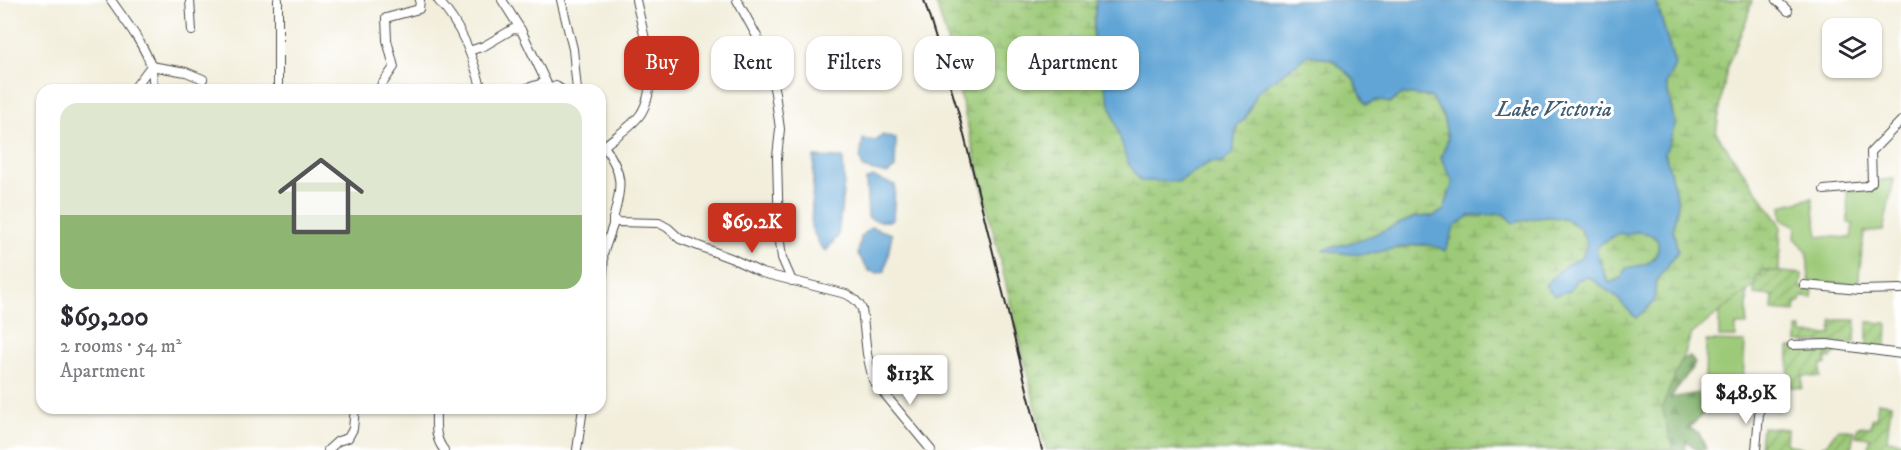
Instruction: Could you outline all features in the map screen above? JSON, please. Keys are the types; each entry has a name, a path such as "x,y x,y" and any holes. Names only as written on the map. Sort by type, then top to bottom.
{"street":[{"path":"111,0 151,66 153,84"},
{"path":"190,0 192,31"},
{"path":"278,0 278,84"},
{"path":"382,84 394,67 387,40 386,18 419,9 420,0"},
{"path":"438,0 455,21 469,51 480,84"},
{"path":"502,0 521,30 547,84"},
{"path":"561,0 573,48 578,84"},
{"path":"606,143 639,117 650,95 647,52 636,0"},
{"path":"737,0 766,52 775,93 780,129 777,157 779,234 782,258 792,281"},
{"path":"1776,0 1788,11"},
{"path":"469,51 484,46 513,29 521,30"},
{"path":"151,66 193,73 203,80"},
{"path":"138,84 151,66"},
{"path":"1824,190 1870,184 1872,182 1871,152 1901,121"},
{"path":"606,151 615,161 620,184 613,225 606,245"},
{"path":"613,219 617,222 658,223 668,228 680,239 734,259 762,273 846,294 858,302 864,323 867,354 873,380 931,450"},
{"path":"1804,285 1859,290 1901,289"},
{"path":"1792,345 1827,344 1901,354"},
{"path":"1756,450 1760,402"},
{"path":"328,450 351,434 354,414"},
{"path":"436,414 438,443 444,450"},
{"path":"577,450 582,414"}],"green space":[{"path":"935,0 1096,0 1093,36 1007,36 1007,90 1121,90 1178,182 1210,162 1233,152 1237,125 1245,119 1258,91 1309,55 1332,60 1353,78 1366,105 1377,100 1390,103 1402,94 1431,97 1443,116 1448,139 1441,158 1453,182 1444,210 1434,216 1415,217 1364,239 1325,250 1361,254 1417,245 1436,245 1455,226 1470,216 1504,214 1513,223 1555,217 1578,227 1587,244 1582,258 1566,265 1576,280 1589,277 1614,295 1636,318 1654,302 1656,282 1678,251 1673,230 1678,202 1665,153 1675,125 1666,83 1675,66 1656,0 1752,0 1747,19 1727,67 1716,133 1781,225 1779,270 1737,298 1692,334 1662,407 1673,450 1046,450 959,90 995,90 995,36 946,36"},
{"path":"1894,179 1883,231 1864,232 1858,285 1809,281 1807,251 1795,238 1796,226 1782,219 1781,206 1812,198 1818,236 1851,238 1853,224 1848,223 1847,190 1871,190 1881,180"},
{"path":"1642,232 1656,239 1658,247 1656,255 1646,264 1627,268 1621,278 1609,283 1596,250 1600,244 1620,233 1626,235"},
{"path":"1762,270 1802,274 1801,288 1813,289 1812,298 1801,297 1800,302 1796,302 1795,312 1772,310 1773,296 1754,294 1756,275 1761,275"},
{"path":"1719,284 1740,292 1747,292 1747,325 1736,325 1736,337 1719,337"},
{"path":"1832,320 1856,320 1855,343 1797,342 1797,328 1802,328 1802,334 1831,335"},
{"path":"1867,322 1887,323 1886,347 1867,346"},
{"path":"1706,341 1745,342 1743,381 1705,379"},
{"path":"1789,348 1826,349 1827,355 1828,348 1836,350 1836,354 1832,354 1831,358 1826,357 1826,364 1821,364 1820,377 1802,376 1802,388 1788,387"},
{"path":"1690,356 1695,364 1670,398 1698,393 1703,414 1689,428 1699,433 1706,449 1697,450 1687,441 1685,450 1646,450 1640,378"},
{"path":"1878,402 1891,404 1887,440 1901,442 1901,450 1868,450 1870,438 1856,436 1858,426 1871,427 1872,418 1876,418"},
{"path":"1762,427 1787,429 1786,444 1805,450 1760,450"},
{"path":"1838,429 1854,431 1851,450 1821,448 1827,444"}],"water":[{"name":"Lake Victoria","path":"1096,0 1656,0 1675,66 1666,83 1675,125 1665,153 1678,202 1673,230 1678,251 1656,282 1654,302 1636,318 1614,295 1589,277 1576,280 1570,291 1554,295 1545,285 1566,265 1582,258 1587,244 1578,227 1555,217 1513,223 1504,214 1470,216 1455,226 1445,251 1425,245 1403,246 1361,254 1322,250 1364,239 1415,217 1434,216 1444,210 1453,182 1441,158 1448,139 1443,116 1431,97 1402,94 1390,103 1377,100 1366,105 1353,78 1332,60 1309,55 1258,91 1245,119 1237,125 1233,152 1222,163 1210,162 1178,182 1140,181 1127,161 1106,90 1139,90 1139,36 1093,36","holes":["1634,232 1647,233 1657,240 1656,256 1646,264 1626,268 1621,278 1609,283 1596,250 1600,244 1620,233 1626,235"]},
{"path":"882,135 896,139 895,168 887,174 863,168 860,159 863,139 876,141"},
{"path":"814,157 843,158 844,183 838,236 826,251 821,247 811,227"},
{"path":"873,177 895,185 893,220 880,221 868,217 866,180"},
{"path":"871,227 892,234 885,271 878,273 869,271 858,254 861,237"}],"railway":[{"path":"924,0 958,111 1042,450"}]}
